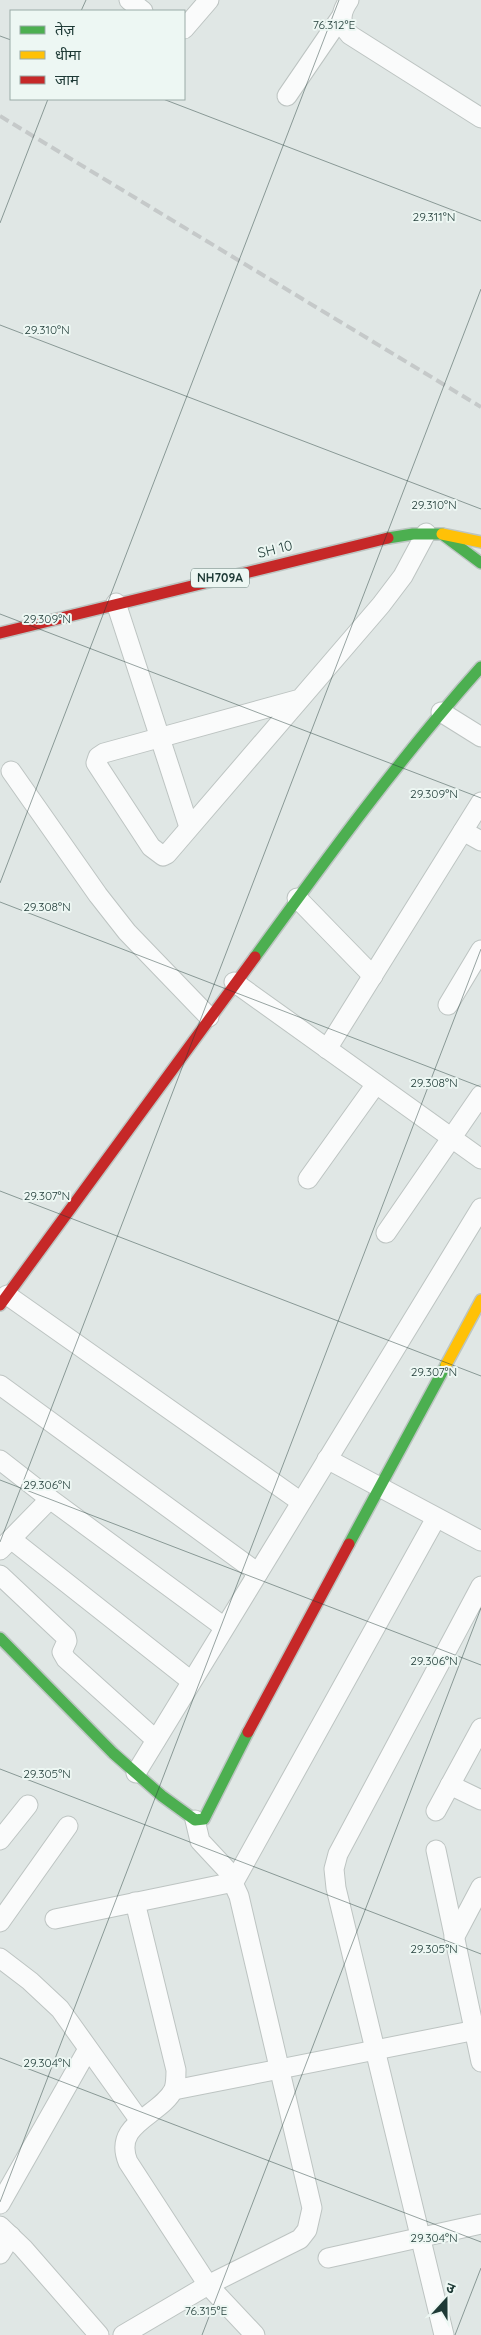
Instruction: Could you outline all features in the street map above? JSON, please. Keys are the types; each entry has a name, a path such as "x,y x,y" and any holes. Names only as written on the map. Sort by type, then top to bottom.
{"main road":[{"name":"SH 10","path":"0,633 385,538 434,534 481,542"},
{"path":"434,534 481,563"},
{"path":"4,1300 234,982 355,820 441,712 481,667"},
{"path":"0,1638 82,1724 136,1773 179,1810 195,1820 204,1819 246,1735 481,1300"}],"street":[{"path":"129,0 142,10"},
{"path":"185,28 208,0"},
{"path":"287,96 341,17 349,0"},
{"path":"341,17 343,27 350,34 481,118"},
{"path":"300,699 104,753 98,757 96,763 151,847 162,856 168,854 189,827 300,699 381,605 434,534"},
{"path":"116,603 189,827"},
{"path":"441,712 481,737"},
{"path":"11,771 122,926 209,1017"},
{"path":"327,1049 481,802"},
{"path":"463,831 481,841"},
{"path":"297,898 373,976"},
{"path":"448,1005 481,950"},
{"path":"234,982 481,1159"},
{"path":"308,1179 376,1084"},
{"path":"386,1233 453,1139 481,1095"},
{"path":"136,1773 481,1208"},
{"path":"4,1300 300,1502"},
{"path":"0,1385 258,1573"},
{"path":"327,1459 481,1541"},
{"path":"0,1460 224,1627"},
{"path":"50,1499 5,1545 191,1681"},
{"path":"55,1919 234,1882 436,1518"},
{"path":"0,1575 66,1637 67,1641 62,1652 66,1659 156,1740"},
{"path":"444,2335 336,1888 334,1869 338,1854 481,1586"},
{"path":"436,1811 481,1728"},
{"path":"450,1785 481,1800"},
{"path":"0,1840 28,1805"},
{"path":"123,2335 208,2285 300,2239 311,2220 312,2208 234,1882 227,1870 200,1841 195,1820"},
{"path":"0,1922 68,1826"},
{"path":"436,1850 454,1938 477,2030 481,2062"},
{"path":"454,1938 481,1887"},
{"path":"135,1902 176,2070 174,2090"},
{"path":"0,1958 30,1981 60,2009 140,2121"},
{"path":"255,2335 208,2285 128,2162 124,2152 127,2136 140,2121 174,2090 279,2067 477,2030"},
{"path":"0,2204 88,2049"},
{"path":"328,2258 481,2224"},
{"path":"0,2254 6,2231"},
{"path":"6,2231 100,2335"}],"railway":[{"path":"0,116 481,407"}],"traffic: fast":[{"path":"388,538 413,534 442,534 481,563"},
{"path":"255,957 392,773 481,667"},
{"path":"349,1544 446,1365"},
{"path":"0,1638 113,1753 162,1796 195,1820 204,1819 248,1732"}],"traffic: slow":[{"path":"442,534 481,542"},
{"path":"446,1365 481,1300"}],"traffic: jam":[{"path":"0,633 388,538"},
{"path":"0,1305 255,957"},
{"path":"248,1732 349,1544"}]}
